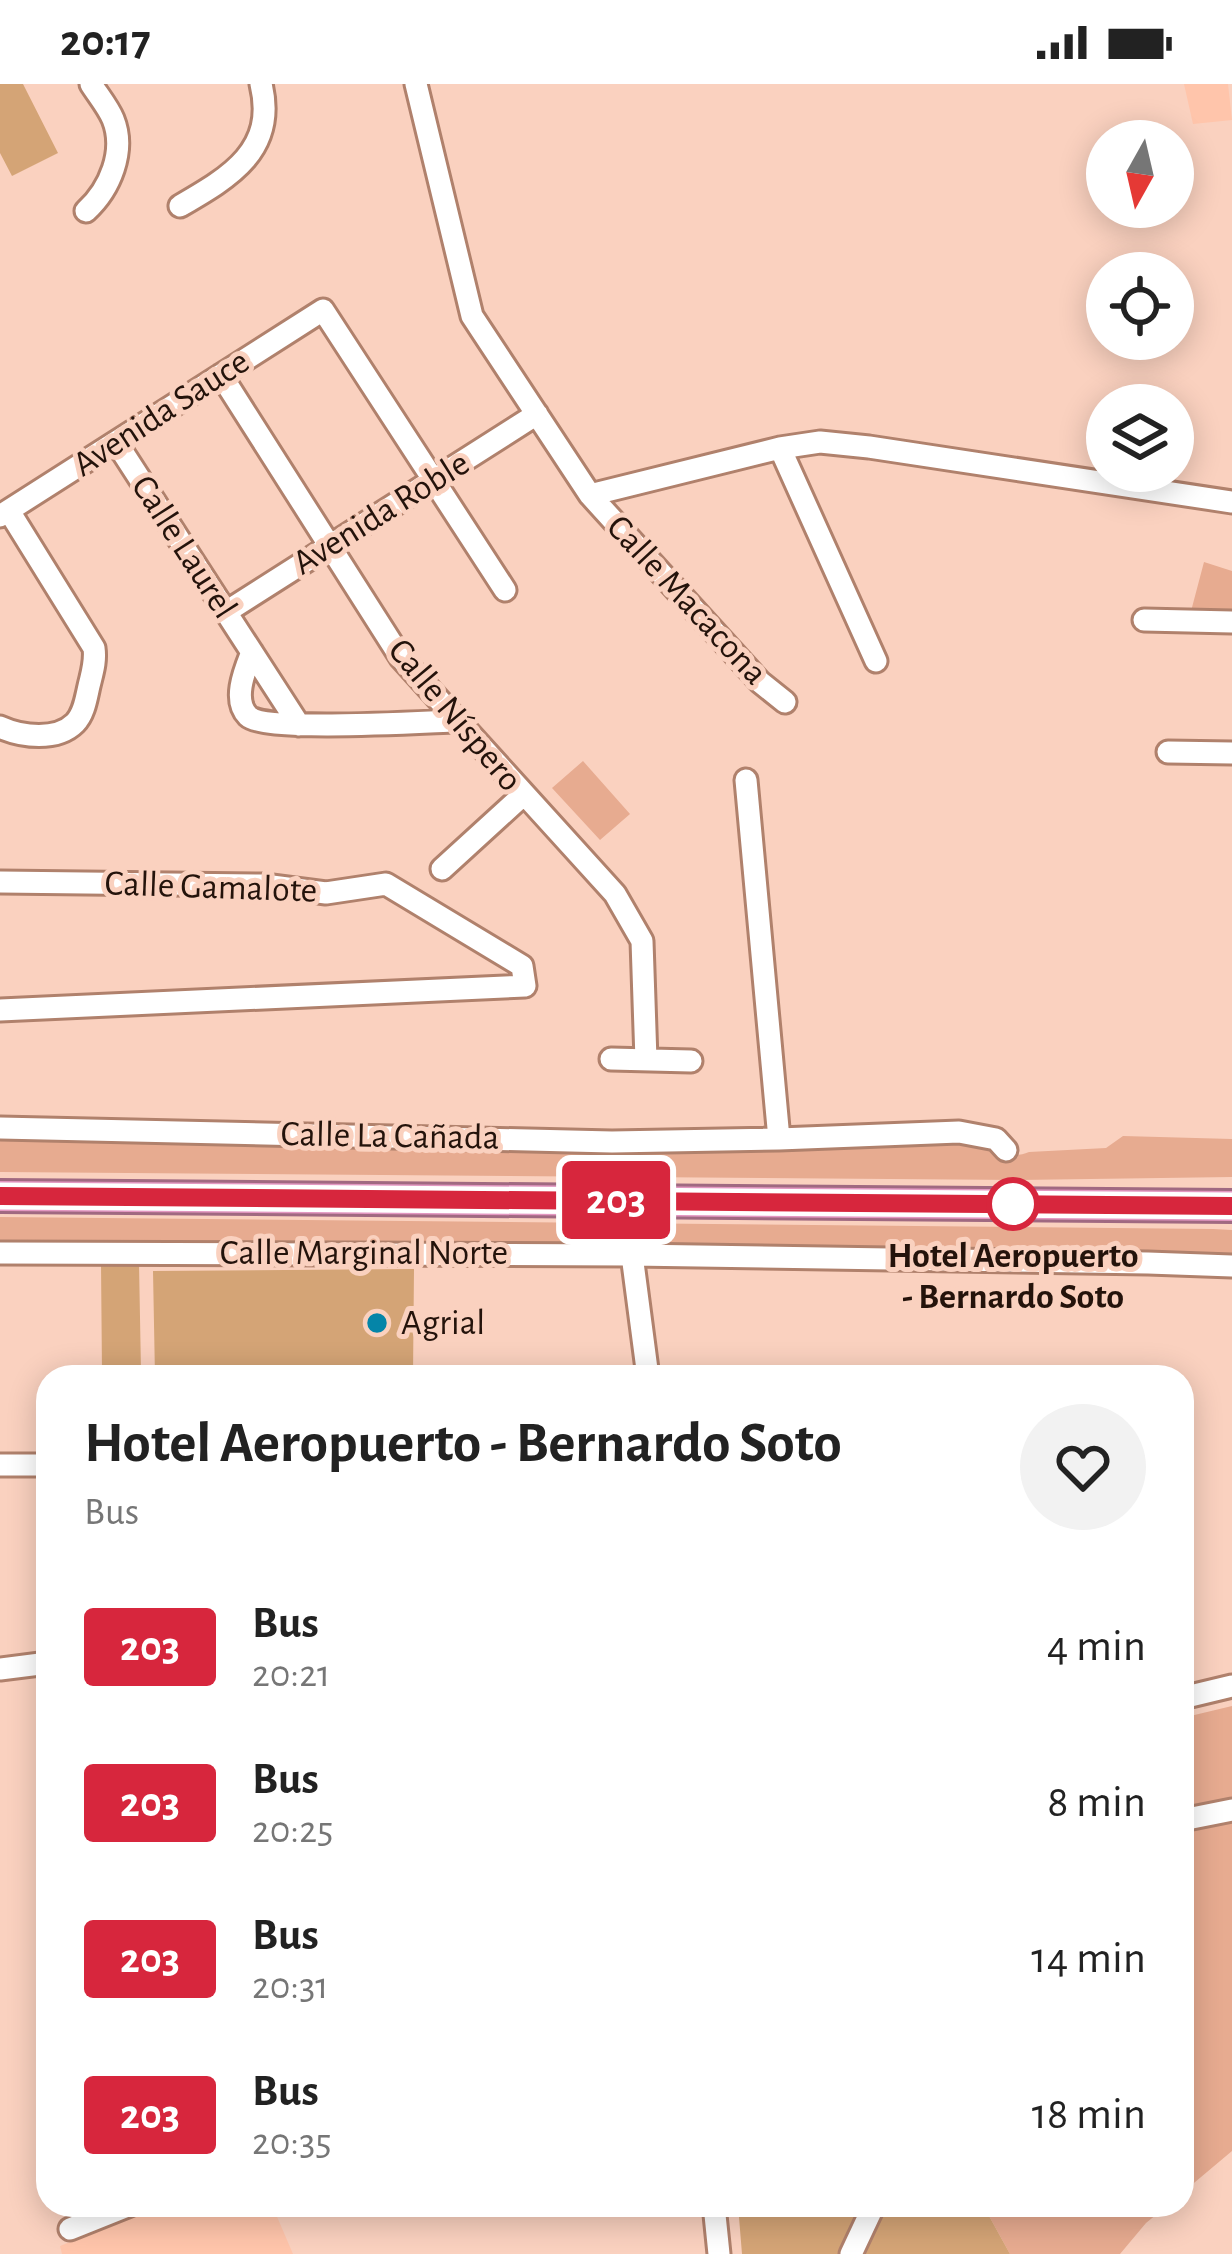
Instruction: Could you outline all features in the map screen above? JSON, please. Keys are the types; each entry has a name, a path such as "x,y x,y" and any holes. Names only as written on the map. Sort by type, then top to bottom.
{"highway":[{"path":"0,1196 1232,1206"}],"street":[{"path":"86,211 101,197 115,165 118,141 112,118 92,84"},
{"path":"180,206 241,166 254,148 267,110 261,84"},
{"name":"Calle Macacona","path":"416,84 472,316 590,495 760,682 785,703"},
{"name":"Avenida Sauce","path":"4,514 323,310 434,479"},
{"name":"Calle Níspero","path":"221,375 401,658 615,894 642,941 646,1060"},
{"name":"Avenida Roble","path":"226,612 537,414"},
{"name":"Calle Laurel","path":"116,442 298,725"},
{"path":"590,495 820,442 1232,502"},
{"path":"780,448 876,661"},
{"path":"434,479 505,590"},
{"path":"0,728 32,735 73,726 82,712 95,657 94,648 4,514"},
{"path":"1144,620 1232,622"},
{"name":"Calle Laurel","path":"252,652 241,695 243,710 251,720 298,725 456,721"},
{"path":"1168,752 1232,753"},
{"path":"746,780 779,1139"},
{"path":"442,869 523,795"},
{"name":"Calle Gamalote","path":"0,882 264,885 326,893 386,884 522,966 525,986 0,1010"},
{"path":"611,1059 691,1061"},
{"name":"Calle La Cañada","path":"0,1128 612,1142 959,1132 995,1139 1006,1150"},
{"name":"Calle Marginal Norte","path":"0,1252 632,1255 1232,1266"},
{"path":"632,1255 646,1365"},
{"path":"0,1465 36,1465"},
{"path":"0,1669 36,1665"},
{"path":"1194,1695 1232,1686"},
{"path":"1194,1818 1232,1810"},
{"path":"70,2229 100,2217"},
{"path":"715,2217 718,2254"},
{"path":"851,2254 868,2217"}],"shaded area":[{"path":"1184,84 1228,84 1232,120 1194,124"},
{"path":"1204,562 1232,571 1232,616 1190,615"},
{"path":"583,761 630,814 600,840 552,788"},
{"path":"0,1134 982,1140 1010,1155 1106,1148 1123,1136 1232,1139 1232,1177 1019,1180 0,1172"},
{"path":"0,1217 1213,1229 1232,1230 1232,1254 0,1243"},
{"path":"1232,1706 1232,2151 1194,2183 1194,1715"},
{"path":"133,2217 277,2217 293,2254 62,2254 60,2246"},
{"path":"990,2217 1153,2217 1120,2254 1010,2254"}],"building":[{"path":"0,84 23,84 58,153 12,176 0,153"},
{"path":"101,1263 139,1263 141,1365 102,1365"},
{"path":"414,1269 413,1365 155,1365 153,1271"},
{"path":"739,2217 990,2217 1010,2254 742,2254"}],"bus line":[{"name":"203","path":"0,1196 1232,1206"}],"place":[{"name":"Hotel Aeropuerto - Bernardo Soto","path":"1013,1204"},
{"name":"Agrial","path":"377,1323"}]}
